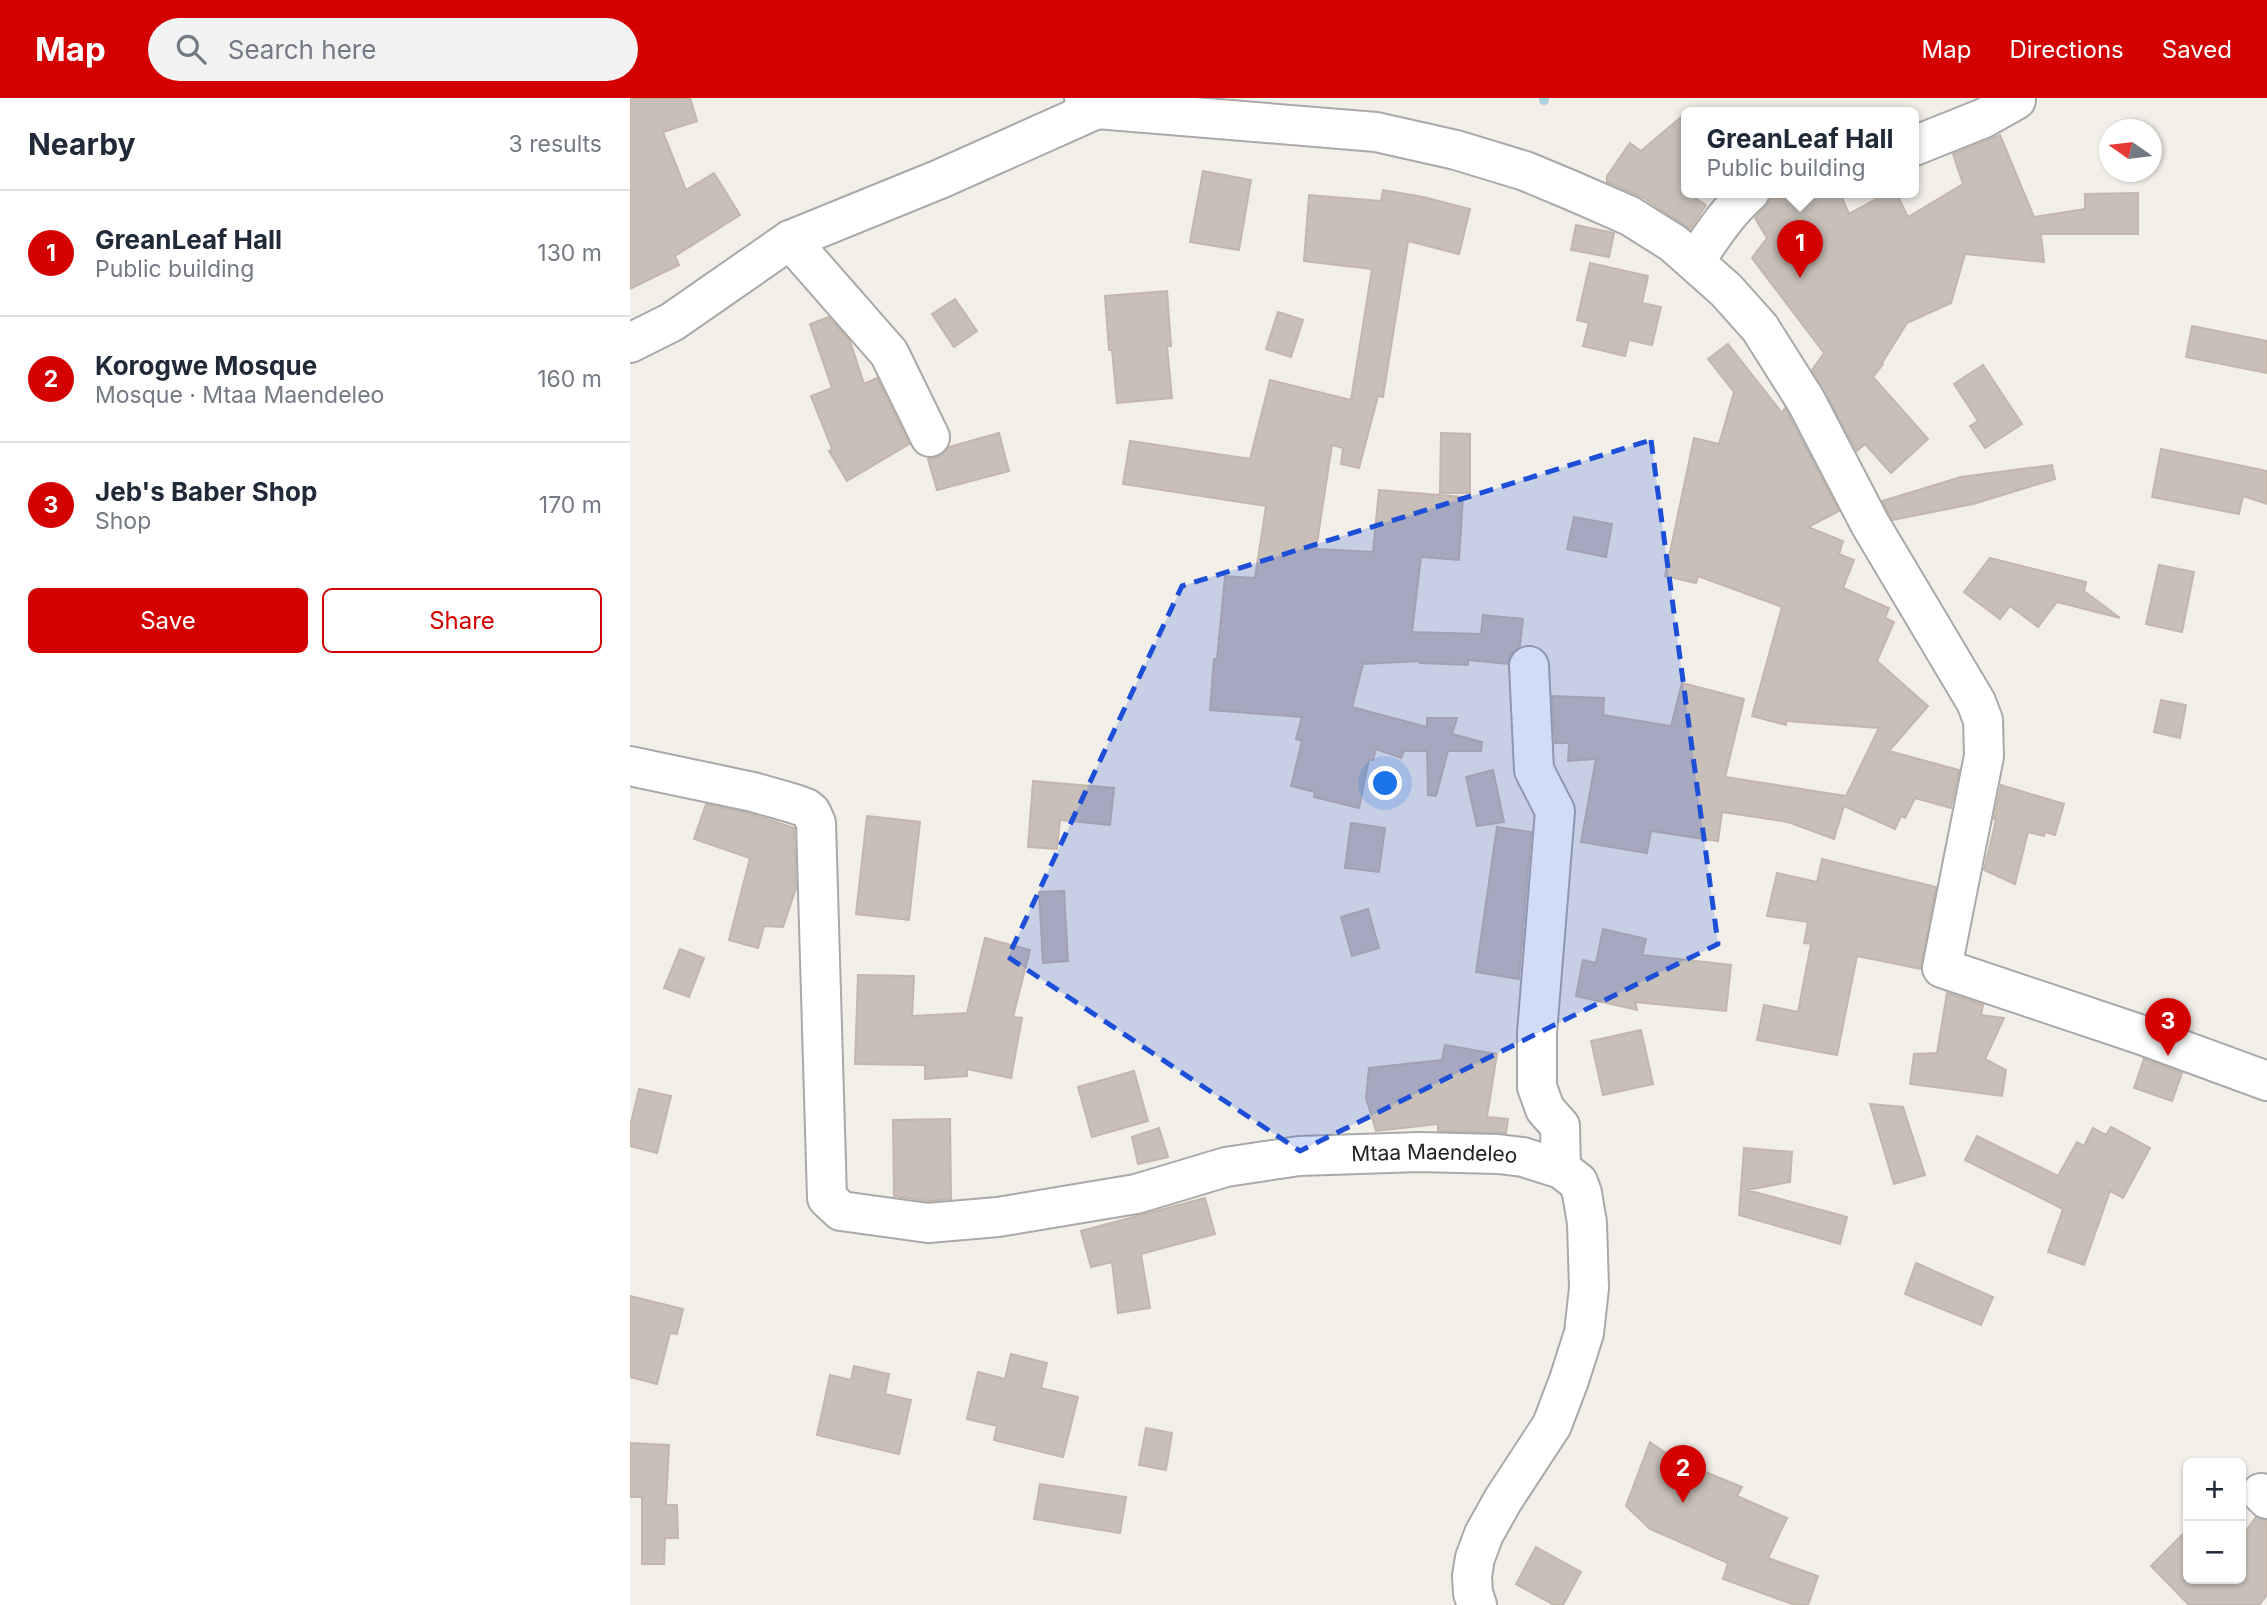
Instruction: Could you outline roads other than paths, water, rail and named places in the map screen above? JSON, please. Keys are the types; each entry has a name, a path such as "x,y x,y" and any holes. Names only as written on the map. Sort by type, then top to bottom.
{"street":[{"path":"1919,144 1984,118 2016,100"},
{"path":"630,343 672,322 790,240 940,179 1091,103 1376,132 1456,150 1525,170 1630,216 1673,243 1695,261 1760,328 1806,401 1870,524 1976,702 1983,720 1984,755 1942,968 2139,1034 2267,1081"},
{"path":"1695,261 1735,205 1743,198"},
{"path":"790,240 889,353 930,437"},
{"path":"1477,1605 1472,1576 1475,1558 1484,1534 1503,1500 1552,1424 1584,1333 1589,1288 1587,1223 1582,1193 1577,1182 1561,1169 1560,1126 1545,1109 1537,1087 1537,1033 1555,811 1534,770 1530,666"},
{"name":"Mtaa Maendeleo","path":"630,766 753,792 795,804 811,812 816,823 827,1198 841,1211 928,1223 998,1217 1136,1194 1226,1167 1299,1156 1498,1153 1561,1169"}],"place":[{"name":"GreanLeaf Hall","path":"1800,278"},
{"name":"Jeb's Baber Shop","path":"2168,1056"},
{"name":"Korogwe Mosque","path":"1683,1503"}]}
